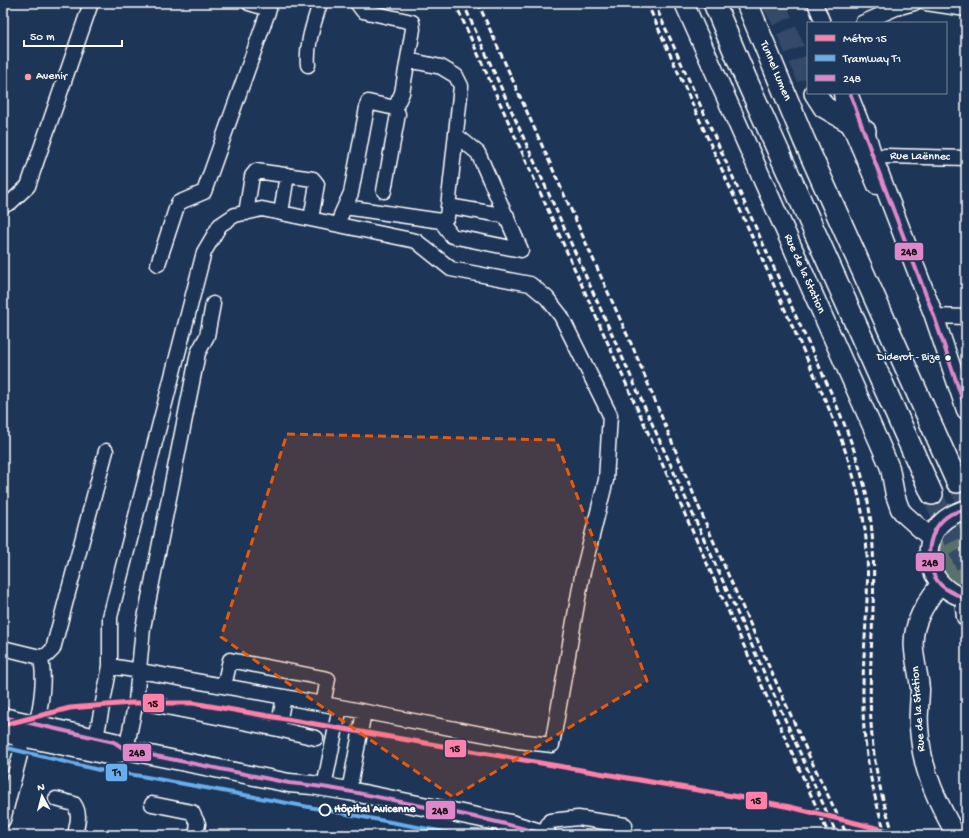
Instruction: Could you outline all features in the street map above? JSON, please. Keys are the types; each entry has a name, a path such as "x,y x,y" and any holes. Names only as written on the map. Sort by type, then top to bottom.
{"highway":[{"path":"714,3 746,79 932,494"},
{"name":"Tunnel Lumen","path":"747,3 804,140 958,482"},
{"path":"816,94 824,107 865,131"}],"main road":[{"name":"Rue de la Station","path":"684,3 879,442 890,468 895,495 900,509 931,538"},
{"path":"865,131 873,157 889,195 934,316 966,410"},
{"path":"966,509 952,514 939,524 931,538 928,550 929,562 933,573 940,584 951,593 965,598 966,617"},
{"name":"Rue de la Station","path":"940,584 924,607 917,622 914,632 914,650 920,690 919,711 922,752 929,778 939,804 956,835"},
{"path":"8,726 36,724 114,742 126,750 289,783 350,791 511,824 544,835"},
{"path":"8,726 112,756 126,750"}],"street":[{"path":"3,206 11,202 28,186 91,3"},
{"path":"158,264 178,204 204,192 269,9 249,3"},
{"path":"308,64 307,56 309,44 320,3"},
{"path":"357,3 363,11 412,22 413,29 402,93 395,108"},
{"path":"815,3 823,22"},
{"path":"864,22 896,8 914,3"},
{"path":"926,3 966,9"},
{"path":"345,207 440,221 447,217 461,86 456,76 441,67 408,60"},
{"path":"841,94 844,118 852,132 875,186 889,195"},
{"path":"850,94 865,131"},
{"path":"337,225 351,193 368,102 395,108"},
{"path":"384,191 398,114 395,108"},
{"path":"440,221 452,236 521,250 478,153 456,135"},
{"name":"Rue Laënnec","path":"873,157 966,158"},
{"path":"246,213 252,176 256,171 313,179 317,184 311,220"},
{"path":"281,213 287,175"},
{"path":"448,206 507,216"},
{"path":"96,738 110,666 110,617 204,252 220,225 235,215 262,209 416,241 452,269 530,284 547,298 561,316 610,415 606,480 582,576 552,745 518,741 340,707 110,666"},
{"path":"126,750 136,700 144,628 198,353 207,336 213,304"},
{"path":"934,316 966,317"},
{"path":"3,648 40,657 47,655 53,649 106,451"},
{"path":"36,724 43,680 40,657"},
{"path":"224,686 230,660 328,679 323,704"},
{"path":"278,729 284,697"},
{"path":"136,700 316,738"},
{"path":"324,787 340,707"},
{"path":"350,791 364,712"},
{"path":"3,820 21,751 8,726"},
{"path":"56,799 74,804 78,809 75,835"},
{"path":"152,804 192,812 198,824 196,835"},
{"path":"544,835 550,821 578,818 625,825"}],"highlighted area":[{"path":"287,434 556,440 647,681 453,797 221,637"}],"green space":[{"path":"966,520 966,588 954,584 946,576 941,566 939,555 941,544 946,534 954,525"}],"tunnel":[{"path":"772,3 780,16 807,78"},
{"path":"957,482 966,499"},
{"path":"932,494 966,565"}],"railway":[{"path":"455,3 829,835"},
{"path":"463,3 837,835"},
{"path":"478,3 634,350 730,579 810,758 847,835"},
{"path":"647,3 817,381 840,435 858,491 865,530 868,573 863,681 863,719 869,770 876,803 886,835"},
{"path":"654,3 845,425 862,476 872,530 874,585 870,695 872,737 878,780 894,835"}],"metro line":[{"name":"15","path":"3,725 70,708 131,703 193,703 744,798 790,807 905,835"}],"tram line":[{"name":"T1","path":"3,747 99,770 141,776 461,835"}],"transit line":[{"name":"248","path":"850,94 934,316 966,410"},
{"name":"248","path":"966,509 951,514 943,520 932,537 929,556 934,576 940,584 964,598 966,617"},
{"name":"248","path":"3,717 114,742 126,750 289,783 369,795 482,818 547,835"}],"place":[{"name":"Avenir","path":"28,77"},
{"name":"Diderot - Bize","path":"948,358"},
{"name":"Hôpital Avicenne","path":"325,810"}]}
